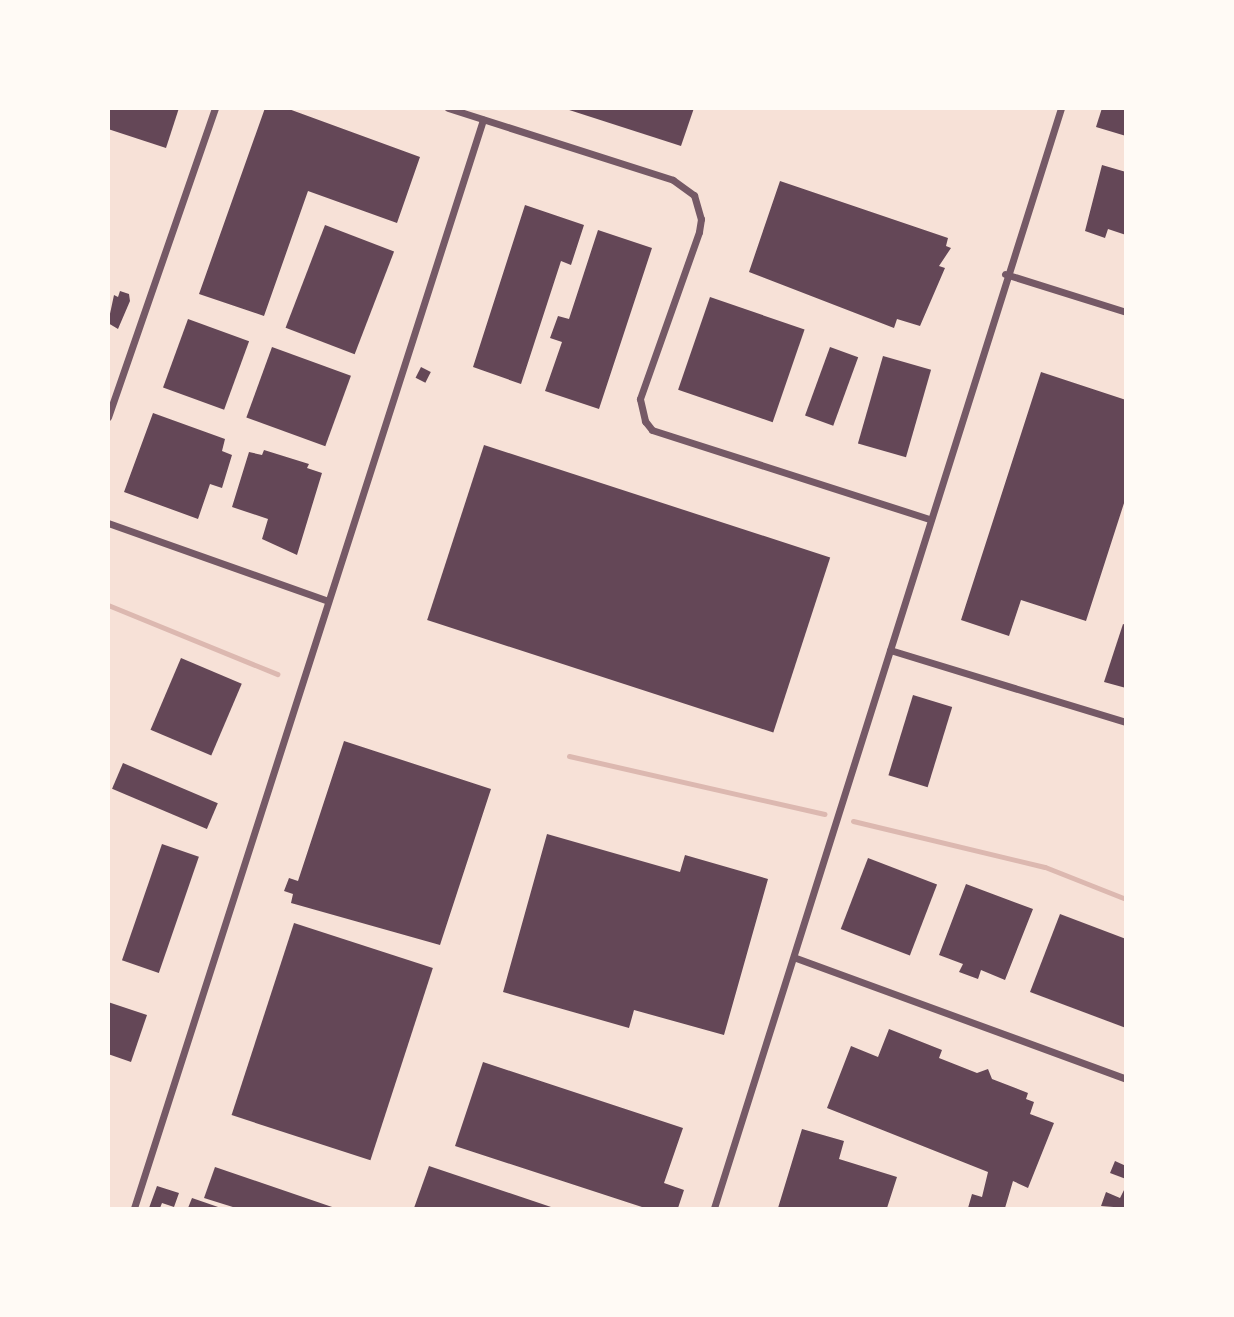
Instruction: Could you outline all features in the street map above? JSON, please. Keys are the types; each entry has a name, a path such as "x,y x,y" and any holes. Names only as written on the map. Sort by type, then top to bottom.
{"street":[{"path":"108,417 215,108"},
{"path":"448,108 685,186 699,206 699,232 640,399 645,421 663,436 930,519"},
{"path":"714,1209 796,958 1006,274 1061,108"},
{"path":"134,1209 482,120"},
{"path":"1006,274 1125,312"},
{"path":"108,523 328,601"},
{"path":"890,650 1125,722"},
{"path":"796,958 1125,1079"}],"building":[{"path":"108,108 179,108 166,148 108,129"},
{"path":"265,108 286,108 420,157 397,223 308,191 264,316 199,294"},
{"path":"563,108 694,108 681,146"},
{"path":"1102,108 1126,108 1126,136 1096,127"},
{"path":"1102,165 1126,172 1126,235 1108,229 1105,238 1085,231"},
{"path":"780,181 948,238 946,246 951,248 939,266 945,268 920,326 897,319 894,328 749,272"},
{"path":"525,205 584,225 571,265 561,261 521,384 473,367"},
{"path":"325,225 394,252 355,354 286,328"},
{"path":"598,230 652,248 599,409 545,391 562,342 550,338 558,316 569,319"},
{"path":"120,291 129,294 130,301 118,329 108,323 114,295 118,297"},
{"path":"710,297 805,330 773,422 678,390"},
{"path":"188,319 249,341 224,410 163,388"},
{"path":"272,347 351,376 325,446 246,417"},
{"path":"830,347 858,357 833,426 805,416"},
{"path":"883,356 931,370 906,457 858,443"},
{"path":"421,367 431,372 425,383 416,378"},
{"path":"1041,372 1126,400 1126,497 1086,621 1021,600 1009,636 961,620"},
{"path":"153,413 225,439 222,451 232,455 222,488 210,484 198,519 124,492"},
{"path":"484,445 830,557 773,732 427,620"},
{"path":"264,450 309,464 307,468 322,473 297,555 262,539 268,519 232,507 249,452 262,455"},
{"path":"1123,624 1126,625 1126,688 1104,682"},
{"path":"181,658 242,684 211,756 151,730"},
{"path":"913,695 952,707 928,787 888,775"},
{"path":"344,741 491,789 440,945 291,903 293,894 284,891 289,878 298,881"},
{"path":"123,763 218,803 207,829 112,789"},
{"path":"547,834 680,872 685,855 768,879 724,1035 634,1010 629,1028 503,992"},
{"path":"162,844 199,857 159,973 122,960"},
{"path":"868,858 937,885 910,955 841,929"},
{"path":"966,884 1033,909 1005,980 981,970 978,979 959,972 963,964 939,955"},
{"path":"1060,914 1126,939 1126,1028 1030,992"},
{"path":"294,923 433,968 370,1160 232,1115"},
{"path":"108,1002 147,1015 131,1062 108,1054"},
{"path":"889,1029 942,1050 939,1058 977,1073 988,1069 992,1079 1028,1093 1026,1099 1034,1102 1030,1114 1054,1123 1028,1188 1013,1181 1005,1208 968,1208 972,1194 982,1197 988,1172 827,1108 851,1046 878,1057"},
{"path":"483,1062 683,1128 664,1183 684,1190 678,1208 645,1208 455,1146"},
{"path":"802,1129 844,1141 839,1159 897,1177 887,1208 778,1208"},
{"path":"1115,1161 1126,1166 1126,1179 1110,1173"},
{"path":"429,1166 554,1208 414,1208"},
{"path":"215,1167 335,1208 236,1208 204,1198"},
{"path":"157,1186 179,1193 174,1207 162,1203 160,1208 149,1208"},
{"path":"1126,1186 1126,1208 1101,1206 1106,1192 1120,1198"},
{"path":"192,1198 221,1208 188,1208"}],"waterway":[{"path":"108,605 277,674"},
{"path":"569,756 824,814"},
{"path":"853,821 1045,867 1126,899"}]}
